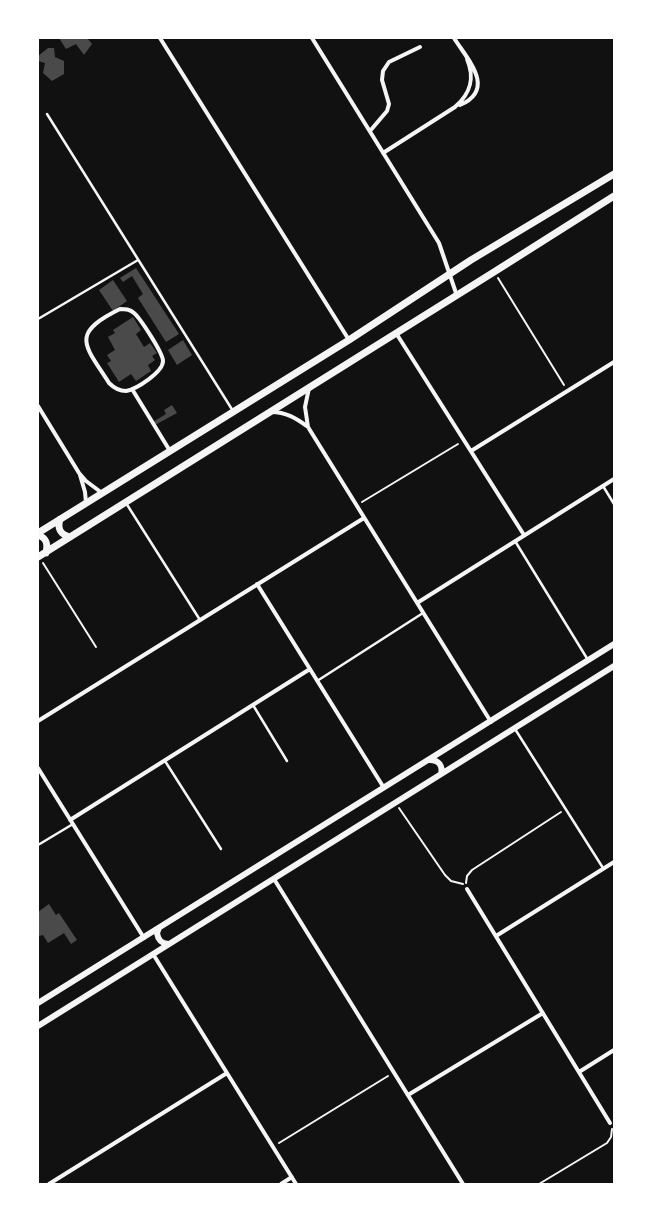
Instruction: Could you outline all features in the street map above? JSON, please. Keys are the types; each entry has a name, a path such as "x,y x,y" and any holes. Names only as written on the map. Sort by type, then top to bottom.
{"main road":[{"path":"41,556 47,544 46,540 38,534 60,519 348,340 449,275 614,174"},
{"path":"41,556 614,196"},
{"path":"60,519 58,527 59,531 70,537"}],"street":[{"path":"160,38 348,340"},
{"path":"312,38 439,243 457,296"},
{"path":"383,153 455,107 471,99 478,87 477,73 454,38"},
{"path":"370,131 388,111 389,104 382,80 383,70 389,62 420,47"},
{"path":"455,107 468,93 471,85 472,76 467,59"},
{"path":"125,309 134,312 163,356 160,370 132,389 126,391 120,390 114,388 109,383 89,351 86,340 87,334 94,325 116,311 125,309"},
{"path":"396,333 524,535"},
{"path":"471,451 614,362"},
{"path":"309,388 305,407 308,427 491,722"},
{"path":"132,389 170,451"},
{"path":"38,406 79,473 86,481 102,493"},
{"path":"270,412 280,412 290,415 308,427"},
{"path":"79,473 85,492 86,503"},
{"path":"417,602 614,479"},
{"path":"38,721 364,518"},
{"path":"257,584 384,788"},
{"path":"38,1003 614,644"},
{"path":"38,1026 614,666"},
{"path":"71,822 165,760 310,669"},
{"path":"430,760 438,762 441,765 441,774"},
{"path":"38,768 144,938"},
{"path":"496,936 614,862"},
{"path":"274,879 463,1184"},
{"path":"467,889 610,1123"},
{"path":"159,928 157,933 160,941 164,944 168,944"},
{"path":"153,954 296,1184"},
{"path":"408,1095 543,1013"},
{"path":"579,1072 614,1050"},
{"path":"49,1184 227,1073"},
{"path":"281,1184 292,1178"}],"lane":[{"path":"47,114 233,411"},
{"path":"38,319 138,260"},
{"path":"603,486 614,504"},
{"path":"125,502 200,620"},
{"path":"515,541 588,660"},
{"path":"317,681 423,614"},
{"path":"253,705 286,760"},
{"path":"514,729 603,868"},
{"path":"165,760 221,849"},
{"path":"38,845 71,822"}],"path":[{"path":"494,272 568,391"},
{"path":"356,505 464,440"},
{"path":"41,556 96,646"},
{"path":"396,803 445,875 451,880 466,885 467,876 472,870 566,809"},
{"path":"273,1147 394,1073"},
{"path":"539,1184 607,1143 611,1137 612,1130 610,1123"}],"building":[{"path":"59,38 87,38 92,44 84,55 76,44 66,49"},
{"path":"48,48 54,48 55,57 64,61 64,74 52,81 43,73 45,63 38,61 38,56"},
{"path":"136,268 179,334 166,342 138,298 143,294 132,276 123,282 120,278"},
{"path":"113,280 127,301 113,311 99,290"},
{"path":"133,317 141,330 136,334 144,347 150,343 157,353 152,356 155,360 148,365 151,371 136,381 131,374 119,382 107,363 111,361 107,355 115,350 108,337 115,333 113,330"},
{"path":"183,340 192,355 177,365 168,350"},
{"path":"172,405 177,413 155,425 153,422 166,414 164,410"},
{"path":"49,904 56,915 59,913 77,940 71,944 64,933 48,943 43,935 38,935 38,912"}]}
